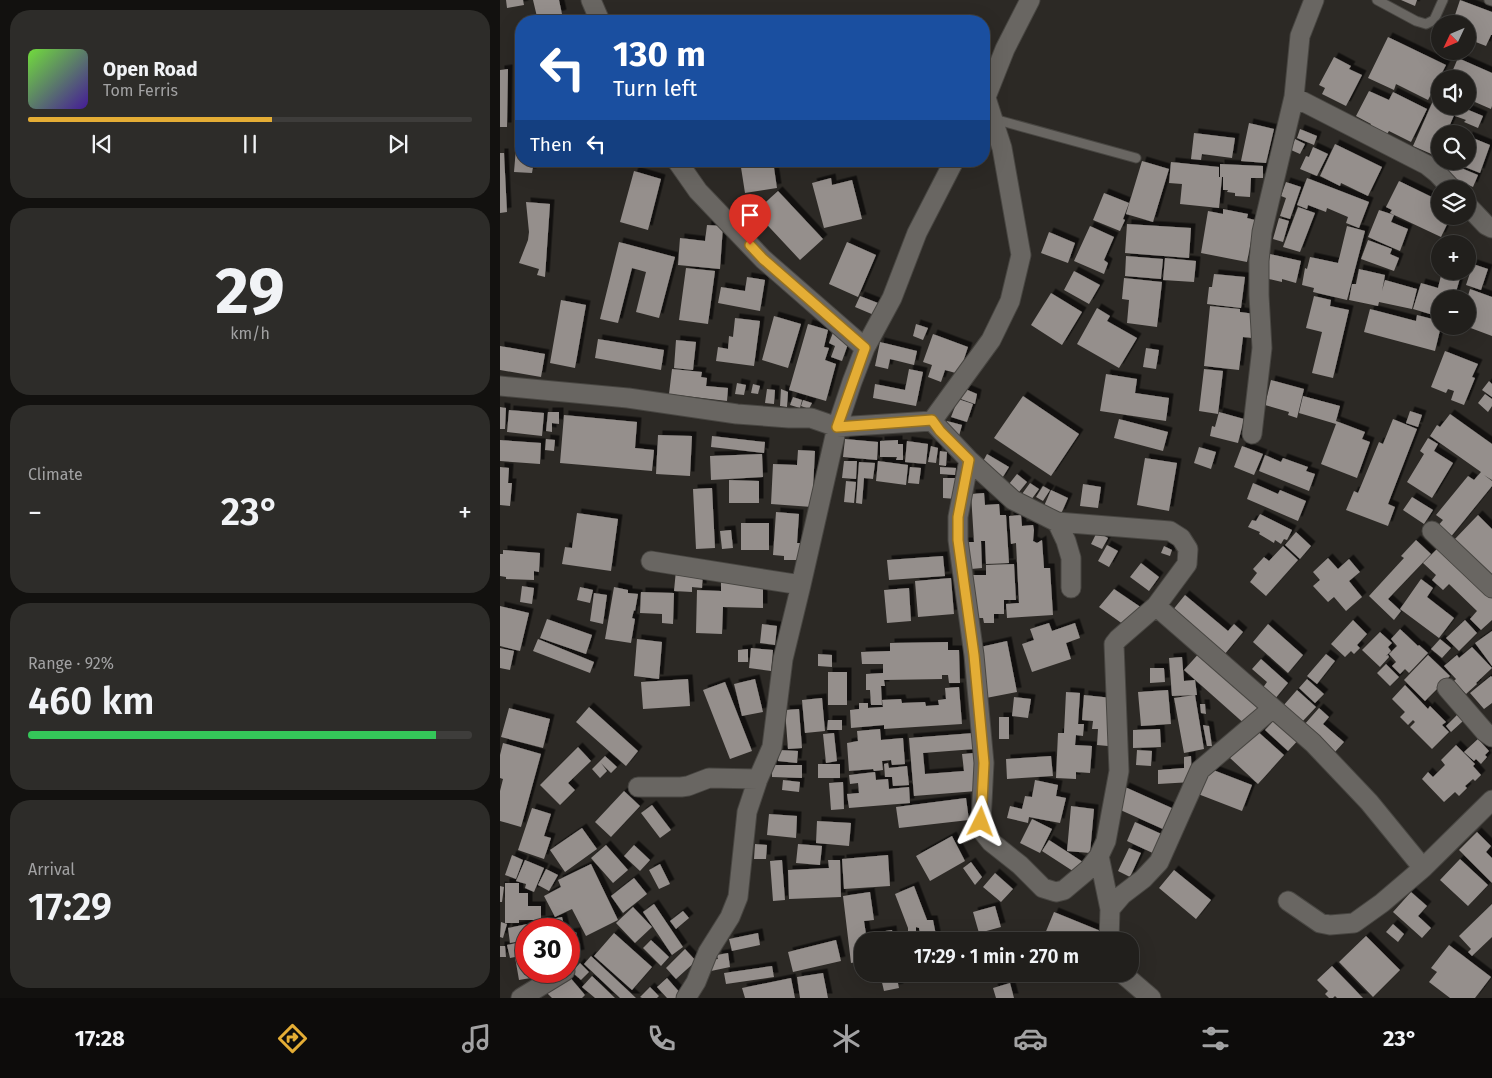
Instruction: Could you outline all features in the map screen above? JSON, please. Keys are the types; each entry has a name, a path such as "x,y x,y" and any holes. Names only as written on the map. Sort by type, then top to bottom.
{"street":[{"path":"591,0 597,15"},
{"path":"990,99 1005,49 1030,0"},
{"path":"1252,434 1262,348 1259,278 1262,232 1294,97 1300,36 1314,0"},
{"path":"1294,97 1427,166 1444,180"},
{"path":"500,386 628,398 736,414 811,418 837,427 932,420 991,340 1010,301 1021,255 1002,148 990,112"},
{"path":"681,167 698,191 763,259 865,348"},
{"path":"686,998 696,982 708,952 730,917 738,897 747,812 758,779 772,747 783,659 837,427 865,348 892,298 917,233 951,167"},
{"path":"1476,214 1486,225 1492,228"},
{"path":"932,420 940,431 969,460 1013,500 1057,522 1170,531 1180,538 1188,550 1187,564 1156,606 1114,644 1119,771 1106,841 1099,856 1089,869 1064,890 1056,892 1043,888 1020,865 991,842 983,832 981,822 984,763 974,655 958,540 958,517 969,460"},
{"path":"1057,522 1066,541 1071,558 1072,588"},
{"path":"1432,532 1492,588"},
{"path":"651,561 801,585"},
{"path":"1156,606 1312,743 1369,802 1423,868"},
{"path":"1447,688 1485,732 1492,737"},
{"path":"1110,909 1122,895 1143,879 1159,862 1200,770 1273,708"},
{"path":"638,787 681,787 709,778 758,779"},
{"path":"1288,901 1320,923 1330,925 1354,923 1382,903 1423,868 1492,800"},
{"path":"1099,856 1110,909 1109,932"},
{"path":"1132,982 1151,998"},
{"path":"521,998 545,983"}],"lane":[{"path":"1377,0 1426,24 1434,20 1443,0"},
{"path":"990,107 1136,158"}],"building":[{"path":"506,0 523,0 524,5 507,8"},
{"path":"533,0 559,0 562,14 537,15"},
{"path":"1401,0 1417,0 1415,6"},
{"path":"1460,0 1492,12 1492,35 1486,46 1476,42 1476,15 1455,15"},
{"path":"1388,37 1431,58 1431,60 1446,65 1443,70 1431,70 1431,94 1428,100 1396,84 1394,90 1368,78"},
{"path":"1334,57 1351,66 1349,69 1362,75 1346,106 1322,94 1325,88 1319,85"},
{"path":"1457,60 1463,60 1492,73 1491,109 1476,102 1476,70 1453,70"},
{"path":"508,69 507,127 500,127 500,70"},
{"path":"1369,91 1389,100 1393,92 1427,109 1411,142 1389,131 1387,134 1370,126 1371,124 1356,116"},
{"path":"1431,105 1431,115 1454,115 1450,125 1431,125 1431,154 1413,146"},
{"path":"1476,113 1483,116 1478,128 1476,125 1464,122 1466,120 1455,116 1476,115"},
{"path":"1249,123 1274,129 1266,163 1241,161"},
{"path":"1300,129 1317,136 1314,145 1297,138"},
{"path":"1194,133 1235,138 1232,158 1202,154 1201,160 1191,159"},
{"path":"1295,139 1305,144 1300,154 1291,150"},
{"path":"1476,139 1490,145 1480,173 1472,170 1476,170"},
{"path":"1335,144 1382,167 1368,196 1341,183 1340,186 1320,176"},
{"path":"1313,147 1328,154 1317,176 1300,169 1306,156 1309,157"},
{"path":"500,153 504,153 507,212 500,213"},
{"path":"515,160 515,167 533,167 532,173 514,172"},
{"path":"1142,161 1169,169 1153,222 1126,214"},
{"path":"1171,162 1219,167 1219,177 1222,177 1219,208 1180,204 1182,184 1169,183"},
{"path":"1220,164 1263,166 1263,178 1251,178 1250,197 1235,196 1235,193 1223,190"},
{"path":"741,167 774,167 777,188 745,193"},
{"path":"1446,170 1466,170 1478,175 1476,180 1458,180 1445,174"},
{"path":"634,171 661,179 648,230 620,222"},
{"path":"831,178 832,185 852,180 862,219 824,228 812,183"},
{"path":"1307,178 1369,202 1359,228 1346,223 1348,217 1327,208 1326,212 1308,205 1307,209 1297,205"},
{"path":"1399,181 1431,197 1431,225 1447,225 1442,235 1437,235 1390,213 1392,210 1386,207"},
{"path":"1286,182 1301,187 1290,219 1280,216 1286,198 1281,196"},
{"path":"778,191 823,239 800,260 755,212"},
{"path":"1104,193 1129,203 1120,231 1093,220"},
{"path":"526,202 550,204 545,277 537,275 539,269 519,263 528,240 529,232"},
{"path":"1298,207 1315,213 1300,252 1283,247"},
{"path":"1223,209 1248,214 1247,218 1255,220 1247,262 1201,253 1208,211 1223,214"},
{"path":"1379,210 1394,215 1391,222 1408,229 1400,251 1368,237"},
{"path":"1279,218 1289,221 1283,242 1273,239"},
{"path":"1127,224 1191,228 1189,258 1125,253"},
{"path":"707,225 723,226 720,269 678,265 680,238 705,241"},
{"path":"1090,226 1114,237 1104,260 1108,263 1104,274 1074,261"},
{"path":"1347,226 1365,231 1347,300 1313,292 1314,288 1302,285 1305,268 1307,269 1310,257 1338,263"},
{"path":"1049,232 1075,243 1068,263 1041,253"},
{"path":"1368,240 1392,249 1390,254 1399,258 1394,271 1361,259"},
{"path":"619,242 675,257 659,318 636,312 646,272 632,268 618,323 600,319"},
{"path":"847,242 876,255 858,297 829,284"},
{"path":"1270,254 1301,261 1296,283 1282,279 1282,282 1265,278"},
{"path":"1126,256 1163,259 1161,279 1125,276"},
{"path":"1165,258 1196,261 1194,282 1163,280"},
{"path":"1476,265 1488,269 1481,290 1466,285 1468,280 1476,280"},
{"path":"686,268 715,271 708,324 679,320"},
{"path":"1359,269 1385,275 1382,291 1385,280 1417,289 1412,309 1379,302 1378,306 1349,300 1352,284 1356,284"},
{"path":"1074,271 1100,285 1089,304 1064,290"},
{"path":"1214,274 1245,277 1241,308 1207,304 1209,287 1212,287"},
{"path":"747,277 765,280 760,311 718,303 721,287 745,291"},
{"path":"1124,278 1162,282 1157,327 1127,323 1129,300 1122,299"},
{"path":"1440,280 1459,280 1457,290 1431,290 1431,314 1413,309 1421,283 1438,288"},
{"path":"1476,291 1492,297 1492,336 1476,330"},
{"path":"1051,293 1082,312 1062,345 1031,325"},
{"path":"860,296 878,303 874,315 855,307"},
{"path":"1314,296 1331,300 1330,306 1349,310 1333,378 1312,373 1322,332 1306,328"},
{"path":"561,300 586,305 575,368 550,363"},
{"path":"1210,306 1240,309 1240,312 1255,314 1252,338 1243,337 1239,370 1204,366"},
{"path":"1097,308 1110,316 1107,321 1137,338 1119,368 1077,344"},
{"path":"1370,309 1416,321 1417,315 1431,319 1431,335 1439,335 1435,351 1364,332"},
{"path":"774,316 801,324 788,368 762,360"},
{"path":"735,318 760,321 754,366 716,361 718,347 728,349 729,336 733,337"},
{"path":"808,324 828,330 824,347 829,348 825,360 836,364 826,401 789,390"},
{"path":"916,324 928,328 923,340 913,336"},
{"path":"834,330 848,344 842,361 831,357 835,346 829,343"},
{"path":"933,334 968,347 959,374 945,370 941,382 928,377 932,365 923,362"},
{"path":"598,339 664,350 661,370 595,358"},
{"path":"676,340 696,342 693,370 674,368"},
{"path":"880,342 917,351 914,365 890,359 888,369 875,366"},
{"path":"500,346 545,354 541,377 500,370"},
{"path":"1146,348 1159,350 1156,369 1143,367"},
{"path":"1445,351 1478,364 1472,377 1475,378 1464,405 1451,400 1454,391 1448,389 1446,393 1431,387"},
{"path":"672,369 702,372 701,377 707,378 706,386 728,388 727,401 669,394"},
{"path":"909,369 923,372 916,406 873,398 875,384 905,390"},
{"path":"1204,369 1223,371 1218,414 1199,411"},
{"path":"1106,374 1137,379 1135,393 1169,398 1166,421 1100,411"},
{"path":"1271,380 1304,389 1297,418 1288,415 1289,412 1265,405"},
{"path":"1489,381 1492,384 1492,397 1482,390"},
{"path":"737,383 746,385 744,395 735,394"},
{"path":"753,384 760,386 758,394 751,393"},
{"path":"963,388 977,394 975,404 961,399"},
{"path":"767,389 775,390 774,404 765,403"},
{"path":"781,389 788,392 787,407 780,406"},
{"path":"1485,394 1492,399 1492,406 1488,412 1478,403"},
{"path":"1023,396 1079,434 1051,476 994,438"},
{"path":"1303,396 1340,406 1336,421 1365,432 1362,439 1370,442 1357,478 1321,464 1336,424 1299,413"},
{"path":"793,397 802,400 800,408 790,405"},
{"path":"958,399 973,404 967,422 951,417"},
{"path":"803,400 812,403 809,409 801,406"},
{"path":"500,407 506,408 505,429 500,429"},
{"path":"509,410 544,413 542,436 507,432"},
{"path":"1410,411 1422,415 1418,427 1406,423"},
{"path":"548,412 559,412 559,424 552,423 552,432 546,431"},
{"path":"1219,412 1244,419 1238,443 1210,436 1212,426 1215,427"},
{"path":"1450,414 1492,444 1492,480 1484,475 1492,481 1492,486 1449,539 1436,528 1443,520 1436,515 1468,476 1474,480 1481,472 1430,436 1437,425 1440,427"},
{"path":"564,415 637,422 635,448 654,450 652,471 560,463"},
{"path":"1119,419 1168,432 1163,451 1114,438"},
{"path":"1393,419 1417,429 1388,504 1395,507 1388,526 1346,510 1354,491 1358,493 1379,442 1383,444"},
{"path":"947,421 962,425 959,436 944,431"},
{"path":"658,435 692,436 690,476 656,474"},
{"path":"712,436 765,442 764,453 711,447"},
{"path":"1428,438 1438,444 1434,451 1453,463 1432,498 1407,482 1424,454 1420,451"},
{"path":"546,439 555,440 554,451 545,450"},
{"path":"845,439 878,442 877,460 843,457"},
{"path":"500,440 541,443 540,464 500,461"},
{"path":"898,440 898,444 903,444 903,460 896,460 897,457 880,457 880,441"},
{"path":"907,441 928,444 926,464 905,462"},
{"path":"931,446 938,448 936,463 928,462"},
{"path":"1242,446 1263,454 1254,475 1234,467"},
{"path":"1199,447 1216,452 1211,469 1194,463"},
{"path":"798,450 815,451 812,507 771,504 773,464 797,465"},
{"path":"940,451 947,452 946,466 939,465"},
{"path":"762,454 763,477 711,480 710,456"},
{"path":"987,454 1009,467 1001,480 980,467"},
{"path":"1265,455 1281,462 1283,458 1308,467 1306,471 1315,474 1309,491 1259,471"},
{"path":"1145,458 1177,463 1169,511 1137,505"},
{"path":"844,461 857,461 856,479 842,478"},
{"path":"878,461 908,465 906,485 876,481"},
{"path":"859,462 875,463 873,479 864,478 862,504 856,503"},
{"path":"500,467 509,468 508,483 512,483 510,506 500,505"},
{"path":"910,467 921,468 919,484 908,483"},
{"path":"940,467 956,468 955,475 940,474"},
{"path":"1017,474 1027,482 1019,492 1009,484"},
{"path":"943,478 956,478 956,499 943,498"},
{"path":"729,480 759,481 759,503 729,503"},
{"path":"846,481 856,482 854,503 844,502"},
{"path":"1030,483 1039,489 1031,500 1022,494"},
{"path":"1253,483 1278,494 1280,490 1306,501 1298,521 1247,499"},
{"path":"1083,484 1101,487 1098,508 1080,506"},
{"path":"1043,486 1050,490 1043,501 1036,497"},
{"path":"712,488 715,548 696,549 693,489"},
{"path":"1051,490 1068,498 1061,514 1044,506"},
{"path":"984,493 985,505 999,504 1000,515 1006,515 1009,563 986,564 985,541 981,541 982,568 971,569 971,559 964,559 963,542 974,542 971,494"},
{"path":"1412,497 1433,510 1424,524 1403,510"},
{"path":"776,512 799,514 797,543 803,543 803,560 784,560 784,556 773,555"},
{"path":"577,513 618,519 611,571 562,564 565,547 572,548"},
{"path":"1260,514 1292,530 1287,540 1284,539 1281,544 1275,540 1274,543 1259,534 1260,532 1248,527 1252,520 1256,521"},
{"path":"1021,515 1022,526 1033,525 1033,541 1037,543 1042,540 1044,568 1050,568 1053,615 1007,618 1006,604 1019,603 1016,543 1011,544 1009,516"},
{"path":"1478,515 1492,529 1492,577 1454,540"},
{"path":"741,523 769,523 769,550 741,550"},
{"path":"731,530 733,548 722,549 720,531"},
{"path":"1097,532 1108,538 1102,549 1091,544"},
{"path":"1296,532 1311,546 1300,559 1285,545"},
{"path":"1416,540 1431,554 1388,599 1401,611 1394,620 1369,596 1404,558 1401,556"},
{"path":"1107,545 1118,551 1109,567 1098,561"},
{"path":"1164,546 1172,550 1170,556 1161,553"},
{"path":"1283,546 1298,560 1266,596 1250,582 1257,573 1253,569 1264,557 1269,561"},
{"path":"1439,547 1492,598 1492,620 1481,630 1470,619 1477,611 1449,584 1443,590 1432,580 1436,575 1423,563"},
{"path":"503,550 540,553 539,572 534,571 534,580 506,579 506,577 500,576 500,554 503,554"},
{"path":"943,556 945,576 889,580 887,560"},
{"path":"1328,558 1338,569 1349,559 1360,572 1349,581 1362,597 1346,611 1334,597 1328,602 1313,586 1320,580 1313,572"},
{"path":"1141,563 1159,577 1149,591 1130,577"},
{"path":"1014,564 1016,600 1004,600 1004,614 994,614 994,623 984,623 983,618 972,618 970,575 986,575 986,565"},
{"path":"676,570 703,572 702,588 692,587 692,592 674,591"},
{"path":"951,578 954,614 918,617 915,581"},
{"path":"1421,579 1433,588 1427,597 1454,618 1439,638 1400,609"},
{"path":"721,581 763,582 763,608 723,607 722,634 696,633 697,590 721,591"},
{"path":"522,586 534,588 532,604 520,602"},
{"path":"580,587 593,590 590,603 577,600"},
{"path":"614,587 628,590 628,593 638,594 632,618 635,619 631,643 605,639"},
{"path":"909,588 911,621 887,623 884,590"},
{"path":"1114,589 1142,608 1127,627 1099,607"},
{"path":"641,592 674,593 673,624 662,623 662,614 640,613"},
{"path":"594,593 607,595 603,624 590,621"},
{"path":"1185,595 1228,631 1234,624 1243,632 1224,655 1172,611"},
{"path":"500,606 529,613 520,651 500,646"},
{"path":"547,619 592,635 586,654 540,638"},
{"path":"1353,620 1367,634 1357,645 1360,648 1354,654 1351,651 1345,657 1331,644"},
{"path":"1465,620 1477,633 1459,651 1446,638"},
{"path":"1049,623 1052,631 1075,623 1080,638 1066,643 1071,659 1032,672 1022,644 1034,640 1030,629"},
{"path":"762,624 777,626 775,645 760,643"},
{"path":"1268,624 1303,655 1288,673 1253,642"},
{"path":"1400,629 1428,653 1409,673 1405,669 1400,674 1392,666 1396,662 1389,654 1397,646 1391,639"},
{"path":"1492,631 1492,666 1475,643"},
{"path":"1380,632 1392,643 1388,647 1391,651 1386,656 1388,655 1389,657 1380,667 1362,650"},
{"path":"538,639 594,662 590,673 533,651"},
{"path":"637,639 662,642 659,679 634,676"},
{"path":"1440,639 1451,648 1442,658 1431,649"},
{"path":"1007,641 1017,692 986,698 976,648"},
{"path":"948,642 948,650 959,650 960,683 949,683 948,675 942,675 942,679 884,680 885,686 881,686 882,705 871,705 870,690 866,690 866,674 883,673 883,664 862,664 861,652 890,651 890,643"},
{"path":"1472,647 1492,668 1466,694 1444,666 1457,655 1459,658"},
{"path":"500,648 514,651 510,670 500,668"},
{"path":"751,648 773,650 771,671 749,668"},
{"path":"748,649 748,662 738,662 738,650"},
{"path":"1202,650 1265,706 1247,726 1184,670"},
{"path":"818,654 832,655 832,667 818,666"},
{"path":"1326,654 1335,661 1317,684 1307,676"},
{"path":"1428,655 1450,676 1425,701 1404,680"},
{"path":"1182,657 1184,681 1195,680 1197,695 1172,696 1169,658"},
{"path":"1261,659 1288,683 1274,700 1262,689 1267,682 1252,669"},
{"path":"1386,664 1399,677 1390,686 1377,673"},
{"path":"1150,668 1164,668 1165,682 1150,683"},
{"path":"828,672 847,672 847,705 828,705"},
{"path":"1491,676 1492,703 1484,709 1470,693"},
{"path":"688,679 690,706 643,709 641,682"},
{"path":"755,679 763,712 742,716 734,684"},
{"path":"1307,679 1324,694 1315,703 1299,688"},
{"path":"725,682 752,751 730,759 703,690"},
{"path":"1405,685 1428,709 1430,706 1446,722 1442,725 1449,732 1432,749 1410,727 1415,722 1413,720 1408,725 1400,717 1405,712 1392,699"},
{"path":"959,687 962,724 884,729 884,725 851,728 850,710 859,709 859,703 868,703 868,708 883,707 882,700 901,699 902,703 925,702 926,706 939,705 938,700 946,699 945,688"},
{"path":"1168,690 1171,724 1141,726 1138,692"},
{"path":"1297,690 1316,707 1301,723 1283,706"},
{"path":"1066,692 1080,693 1078,724 1084,724 1083,736 1076,735 1075,745 1092,746 1090,773 1076,772 1076,779 1056,778 1058,733 1064,733"},
{"path":"1084,695 1112,698 1108,746 1097,745 1098,729 1092,729 1093,721 1082,720"},
{"path":"1195,695 1204,749 1184,753 1174,698"},
{"path":"1014,697 1031,699 1028,718 1012,716"},
{"path":"822,698 825,731 805,733 802,700"},
{"path":"1200,704 1205,704 1206,714 1201,713"},
{"path":"589,707 638,751 626,766 576,722"},
{"path":"509,708 550,719 543,748 501,737"},
{"path":"1319,708 1329,717 1323,724 1344,742 1335,752 1304,725"},
{"path":"799,709 802,748 788,749 785,710"},
{"path":"1457,715 1463,721 1451,732 1446,726"},
{"path":"1278,716 1301,737 1288,751 1265,730"},
{"path":"999,717 1009,717 1009,739 999,739"},
{"path":"828,720 842,720 842,730 827,730"},
{"path":"1203,725 1209,726 1212,746 1207,746"},
{"path":"880,729 881,740 903,738 905,764 892,765 891,760 882,761 883,770 849,771 847,743 858,741 857,731"},
{"path":"1160,729 1161,747 1133,748 1133,730"},
{"path":"1256,730 1284,755 1258,784 1230,758"},
{"path":"834,733 837,761 826,763 823,734"},
{"path":"974,733 975,749 923,753 925,774 964,771 962,754 974,753 977,791 914,796 909,738"},
{"path":"1478,739 1489,751 1481,764 1476,759 1474,761 1464,752"},
{"path":"503,743 541,754 521,827 500,821 500,791 503,779 500,778 500,755"},
{"path":"1456,745 1475,764 1473,766 1481,775 1475,781 1473,779 1465,786 1467,788 1459,796 1455,792 1444,802 1422,779 1428,772 1433,777 1445,765 1441,760"},
{"path":"578,747 591,761 568,783 575,790 560,805 540,785"},
{"path":"779,750 798,751 797,763 778,761"},
{"path":"1137,750 1152,751 1151,766 1136,765"},
{"path":"605,756 617,767 611,773 601,763 607,771 600,778 592,769"},
{"path":"1051,756 1053,776 1007,779 1006,759"},
{"path":"1191,756 1192,782 1158,784 1158,770 1184,768 1184,757"},
{"path":"888,763 889,768 907,766 909,785 893,786 892,777 885,777 884,764"},
{"path":"818,764 840,764 840,778 818,778"},
{"path":"772,765 802,765 802,778 772,777"},
{"path":"1208,768 1252,785 1242,811 1198,794"},
{"path":"875,772 876,780 888,779 889,789 909,787 910,803 849,808 847,794 859,793 858,783 850,784 849,775"},
{"path":"783,780 800,782 799,792 782,790"},
{"path":"1035,780 1058,785 1056,796 1066,798 1060,823 1029,817 1028,823 1007,818 1010,806 1022,809 1025,796 1032,797"},
{"path":"843,782 844,809 831,810 829,783"},
{"path":"1125,787 1174,809 1165,830 1116,808"},
{"path":"624,791 640,806 611,837 595,822"},
{"path":"966,798 969,820 899,828 896,807"},
{"path":"652,805 671,830 660,838 641,813"},
{"path":"1071,806 1094,809 1090,853 1067,851"},
{"path":"532,808 551,814 544,836 551,838 544,859 518,850"},
{"path":"769,814 797,816 796,838 767,835"},
{"path":"1032,819 1052,829 1040,853 1020,843"},
{"path":"817,821 851,823 849,846 816,843"},
{"path":"1135,822 1168,837 1159,856 1127,841"},
{"path":"582,828 597,849 565,872 550,850"},
{"path":"1477,832 1491,846 1486,852 1492,858 1492,883 1459,850"},
{"path":"952,836 965,861 930,881 916,856"},
{"path":"1049,840 1086,864 1079,875 1042,851"},
{"path":"755,844 767,845 766,859 754,859"},
{"path":"798,844 822,846 820,865 796,863"},
{"path":"606,845 628,870 613,883 591,858"},
{"path":"634,845 650,860 640,871 624,856"},
{"path":"1129,848 1141,853 1130,877 1118,871"},
{"path":"512,855 523,860 516,879 505,875"},
{"path":"888,855 890,886 844,889 842,859"},
{"path":"1460,859 1488,885 1468,906 1440,880"},
{"path":"525,860 544,868 534,892 525,888 526,884 516,881"},
{"path":"782,860 785,900 773,901 770,861"},
{"path":"828,860 840,860 841,897 789,899 788,870 829,868"},
{"path":"971,862 982,877 975,885 963,868"},
{"path":"591,864 618,920 586,936 580,924 580,918 577,918 572,909 555,917 544,896 561,887 558,880"},
{"path":"660,864 670,884 659,889 649,870"},
{"path":"546,869 558,875 549,891 538,885"},
{"path":"1174,870 1211,900 1196,919 1159,888"},
{"path":"995,873 1013,889 1001,902 983,887"},
{"path":"634,878 647,894 623,913 611,896"},
{"path":"505,883 519,883 519,893 528,893 528,906 541,906 541,918 515,918 515,923 505,923"},
{"path":"500,886 504,887 502,902 500,902"},
{"path":"914,886 927,920 933,920 935,932 920,932 919,928 916,927 916,932 908,932 895,894"},
{"path":"870,892 874,920 864,921 866,932 854,932 854,962 851,963 843,896"},
{"path":"1411,892 1427,906 1418,916 1431,928 1422,938 1393,912"},
{"path":"654,904 683,947 672,955 643,912"},
{"path":"1492,904 1492,937 1472,956 1468,952 1471,949 1459,936"},
{"path":"995,906 1001,927 979,932 973,912"},
{"path":"633,907 652,927 635,943 616,923"},
{"path":"683,911 689,918 676,929 670,921"},
{"path":"1054,912 1103,932 1046,932"},
{"path":"501,922 507,924 503,938 500,937"},
{"path":"1393,924 1404,934 1398,942 1386,932"},
{"path":"515,927 515,942 510,943 508,928"},
{"path":"614,933 652,967 632,990 594,956"},
{"path":"758,933 760,945 732,951 729,939"},
{"path":"1366,936 1400,970 1373,997 1339,962"},
{"path":"651,940 669,957 661,966 643,948"},
{"path":"836,940 841,961 793,972 788,952"},
{"path":"515,943 515,957 510,958 507,945"},
{"path":"1449,945 1491,977 1475,998 1450,998 1429,982 1437,972 1431,968"},
{"path":"500,946 505,946 506,957 500,957"},
{"path":"685,949 696,961 676,979 666,968"},
{"path":"728,953 730,967 711,971 710,960 718,959 717,955"},
{"path":"591,956 636,998 620,998 584,964"},
{"path":"580,963 589,972 580,979"},
{"path":"772,966 774,977 726,984 724,973"},
{"path":"1332,966 1363,998 1337,998 1335,996 1329,998 1325,994 1328,991 1317,980"},
{"path":"823,973 828,998 800,998 797,977"},
{"path":"592,976 615,998 595,998 582,987"},
{"path":"667,978 681,994 677,998 667,998 657,987"},
{"path":"791,978 795,998 745,998 742,988"},
{"path":"882,982 898,982 899,988 884,991"},
{"path":"559,983 575,983 585,995 582,998 552,998 547,993"},
{"path":"1010,983 1014,998 996,998 993,988"},
{"path":"650,987 659,996 657,998 640,997"}],"route":[{"path":"750,245 763,259 865,348 837,427 932,420 940,431 969,460 958,517 958,540 974,655 984,763 981,822"}]}
